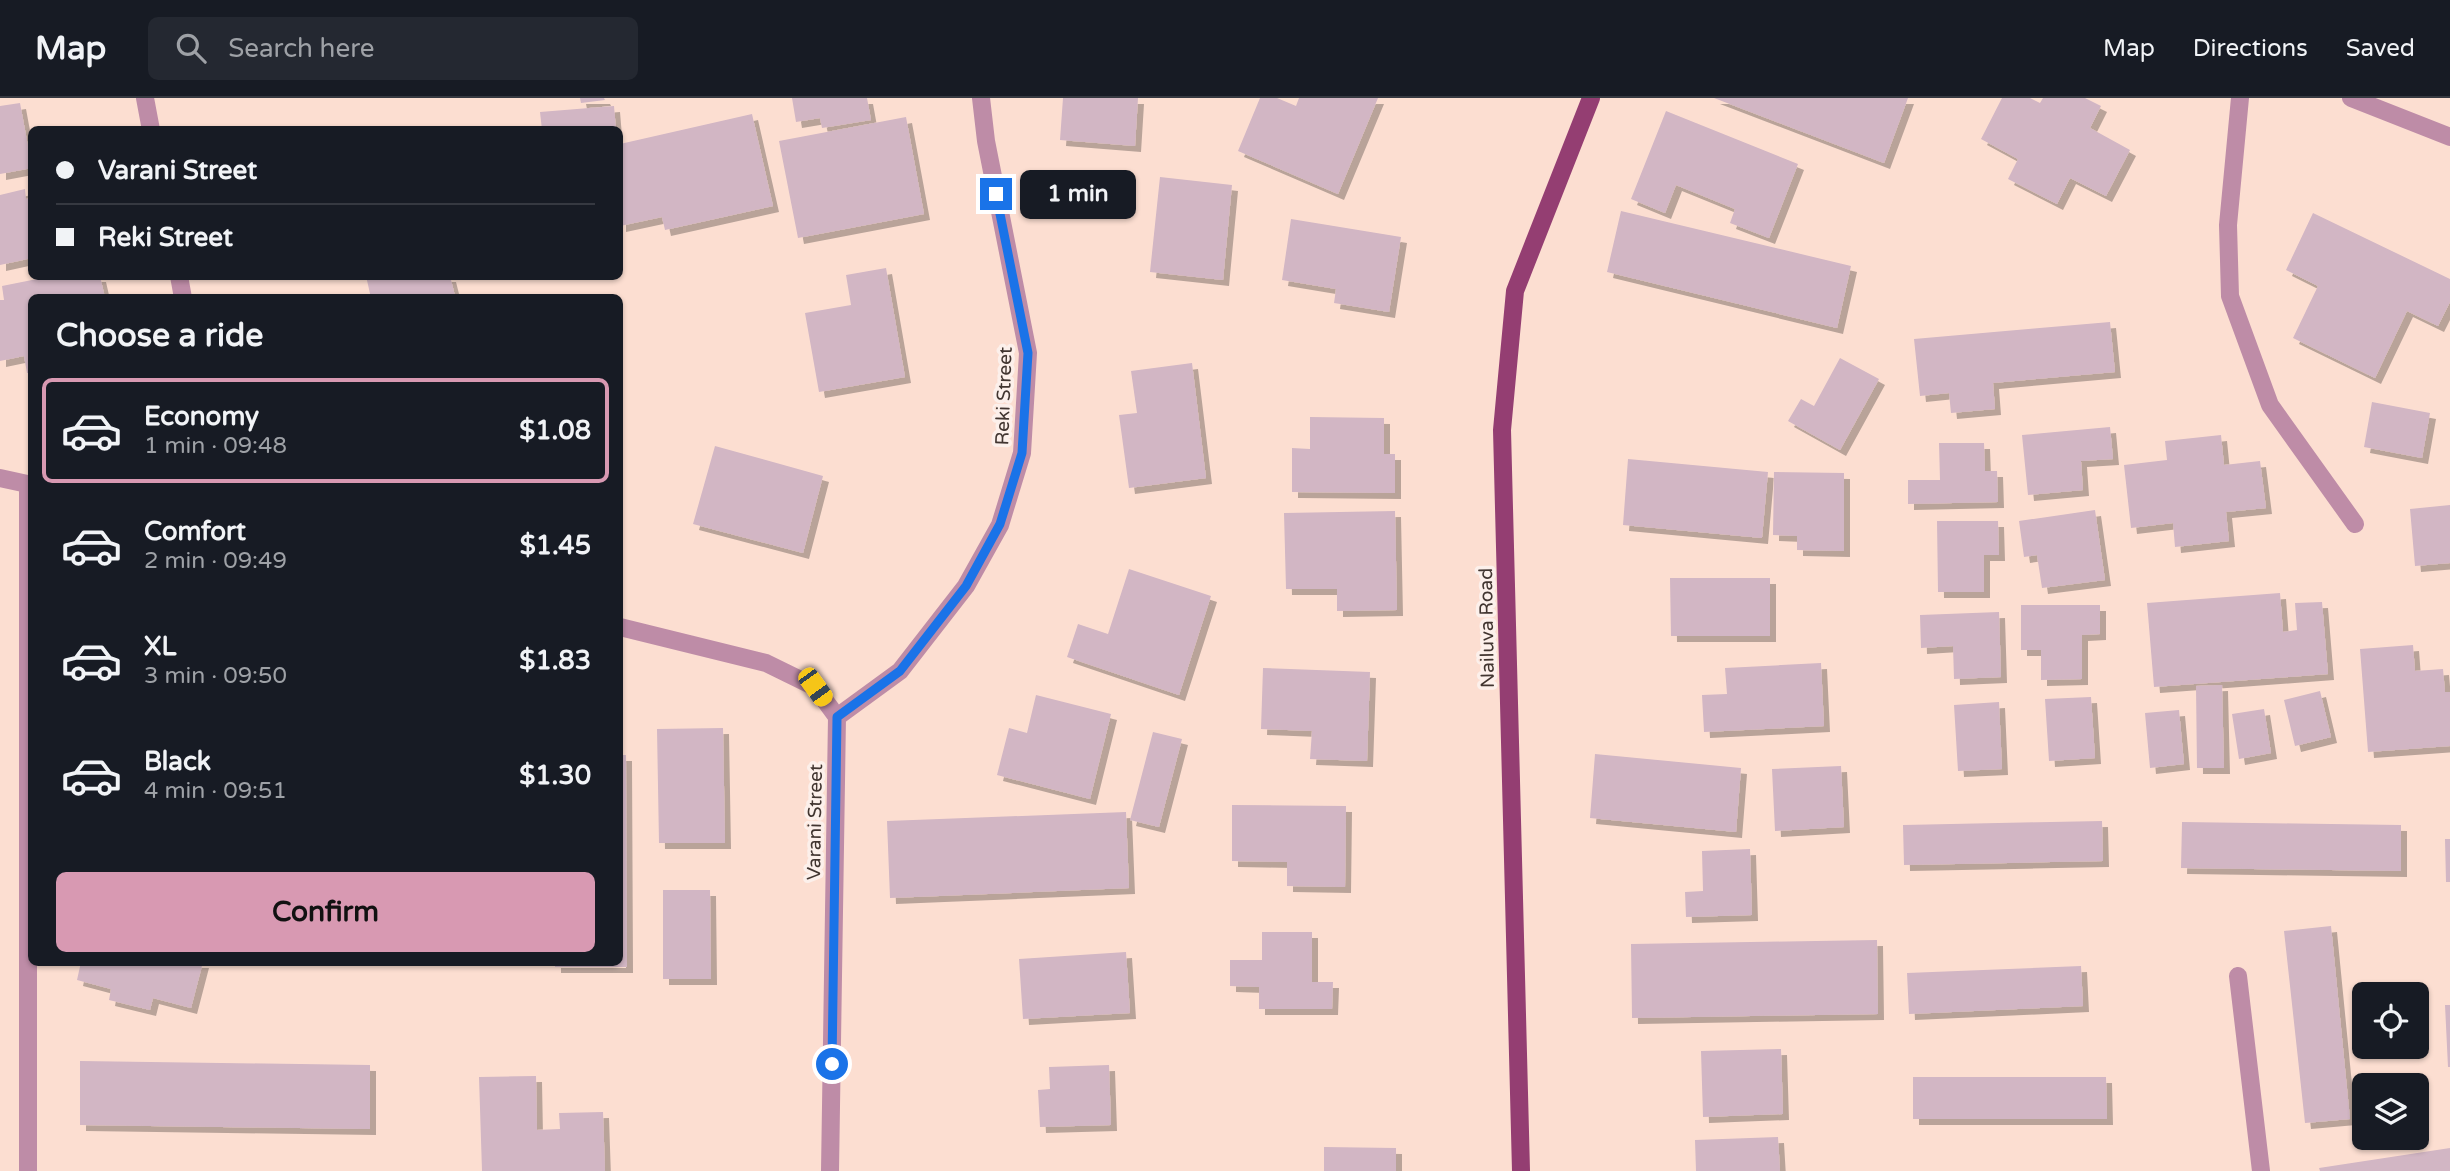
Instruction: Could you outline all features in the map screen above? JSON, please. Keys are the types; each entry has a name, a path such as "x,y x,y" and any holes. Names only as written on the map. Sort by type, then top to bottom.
{"main road":[{"name":"Nailuva Road","path":"1521,1171 1502,430 1515,291 1591,98"}],"street":[{"path":"145,98 150,126"},
{"name":"Reki Street","path":"837,717 900,671 966,586 1000,524 1022,453 1028,353 986,141 981,98"},
{"path":"2240,98 2228,225 2230,296 2270,405 2355,524"},
{"path":"2351,98 2450,137"},
{"path":"0,478 28,484"},
{"path":"623,628 766,663 815,687 837,717"},
{"name":"Varani Street","path":"830,1171 837,717"},
{"path":"28,1171 29,966"},
{"path":"2238,976 2261,1171"}],"building":[{"path":"580,98 604,98 605,100 581,103"},
{"path":"792,98 867,98 871,120 822,128 820,118 796,122"},
{"path":"1063,98 1138,98 1135,146 1060,140"},
{"path":"1260,98 1277,98 1296,106 1299,98 1378,98 1338,194 1238,151"},
{"path":"1714,98 1908,98 1884,163"},
{"path":"2002,98 2030,98 2040,103 2043,98 2085,98 2101,106 2090,128 2130,150 2106,196 2070,178 2057,204 2008,179 2018,159 1981,139"},
{"path":"20,103 28,146 28,169 0,174 0,106"},
{"path":"614,106 616,126 542,126 540,112"},
{"path":"1666,111 1798,164 1769,238 1730,223 1735,209 1676,185 1665,213 1631,199"},
{"path":"752,114 773,206 665,230 662,217 623,225 623,143"},
{"path":"906,117 924,214 798,238 779,141"},
{"path":"1160,177 1232,185 1223,280 1150,272"},
{"path":"25,189 28,199 28,259 0,265 0,195"},
{"path":"1621,211 1851,266 1837,328 1607,272"},
{"path":"2313,213 2450,279 2450,302 2438,326 2407,311 2375,378 2293,338 2318,286 2286,270"},
{"path":"1291,219 1401,237 1389,312 1334,303 1336,289 1282,280"},
{"path":"886,268 905,377 819,392 805,313 851,305 846,275"},
{"path":"32,280 101,280 104,294 28,294 27,373 24,356 0,361 0,300 4,300 2,286"},
{"path":"367,280 451,280 454,294 370,294"},
{"path":"2110,322 2115,372 1993,383 1995,409 1951,413 1949,393 1920,396 1914,339"},
{"path":"1840,358 1879,379 1840,450 1788,421 1801,399 1814,406"},
{"path":"1192,363 1206,478 1129,488 1119,415 1137,413 1131,371"},
{"path":"2372,402 2430,413 2422,458 2364,447"},
{"path":"1310,417 1384,418 1384,454 1395,454 1395,493 1292,492 1292,448 1310,449"},
{"path":"2110,427 2113,459 2081,461 2083,490 2028,495 2022,435"},
{"path":"2221,435 2224,465 2260,461 2266,508 2226,512 2229,541 2175,547 2173,523 2131,528 2124,465 2167,460 2165,441"},
{"path":"1939,443 1984,443 1985,471 1997,471 1998,502 1908,504 1908,480 1940,480"},
{"path":"715,446 823,476 803,553 693,524"},
{"path":"1628,459 1768,472 1762,538 1623,525"},
{"path":"1774,472 1844,473 1844,551 1797,550 1797,536 1773,535"},
{"path":"2450,505 2450,563 2415,566 2410,509"},
{"path":"2095,510 2105,580 2042,588 2037,555 2024,557 2019,521"},
{"path":"1395,511 1397,610 1337,611 1337,589 1286,589 1284,513"},
{"path":"1937,521 1998,521 1999,555 1984,555 1984,592 1938,592"},
{"path":"1129,569 1211,596 1179,695 1067,657 1078,624 1108,634"},
{"path":"1670,578 1770,578 1770,636 1671,636"},
{"path":"2280,593 2283,632 2297,630 2295,603 2322,602 2328,674 2154,687 2147,603"},
{"path":"2021,605 2100,605 2100,634 2082,635 2082,679 2041,680 2041,650 2021,650"},
{"path":"1999,612 2001,677 1954,679 1953,646 1921,648 1920,615"},
{"path":"2413,645 2415,671 2443,669 2445,692 2450,692 2450,746 2368,752 2360,649"},
{"path":"1821,663 1824,726 1704,732 1702,695 1727,694 1725,668"},
{"path":"1263,668 1370,672 1367,761 1310,759 1312,731 1261,729"},
{"path":"2222,685 2224,768 2197,768 2196,686"},
{"path":"2320,691 2331,737 2295,746 2284,700"},
{"path":"1036,695 1111,714 1090,799 997,775 1009,728 1027,733"},
{"path":"2091,697 2095,758 2049,761 2045,699"},
{"path":"1999,702 2002,769 1958,771 1954,705"},
{"path":"2264,709 2271,753 2239,759 2232,714"},
{"path":"2179,710 2184,764 2150,768 2145,713"},
{"path":"723,728 725,843 659,843 657,729"},
{"path":"1153,732 1182,739 1159,827 1130,820"},
{"path":"1595,754 1741,768 1736,832 1590,818"},
{"path":"623,755 626,755 627,967 555,967 623,966"},
{"path":"1841,766 1844,827 1775,831 1772,769"},
{"path":"1232,805 1346,806 1345,887 1287,886 1287,862 1232,861"},
{"path":"1126,812 1129,888 890,898 887,821"},
{"path":"2102,821 2103,861 1904,865 1903,825"},
{"path":"2182,822 2401,825 2401,871 2181,868"},
{"path":"2445,839 2450,839 2450,882 2446,882"},
{"path":"1750,849 1752,915 1686,917 1685,892 1703,891 1702,851"},
{"path":"663,890 710,890 711,979 663,979"},
{"path":"2331,926 2350,1119 2305,1123 2284,931"},
{"path":"1262,932 1312,932 1312,982 1333,982 1332,1009 1259,1009 1259,987 1230,986 1230,960 1262,960"},
{"path":"1877,940 1878,1014 1632,1018 1631,944"},
{"path":"1126,952 1130,1013 1023,1019 1019,959"},
{"path":"80,966 202,966 191,1008 153,998 150,1010 109,1000 111,989 77,980"},
{"path":"2081,966 2083,1006 1909,1014 1907,973"},
{"path":"2445,1005 2450,1005 2450,1067 2448,1067"},
{"path":"1781,1049 1783,1114 1703,1117 1701,1051"},
{"path":"80,1061 370,1065 370,1129 80,1125"},
{"path":"1109,1065 1111,1125 1040,1127 1038,1090 1050,1089 1049,1067"},
{"path":"536,1076 537,1130 560,1129 559,1113 603,1112 605,1171 482,1171 479,1077"},
{"path":"1913,1077 2106,1077 2107,1119 1913,1119"},
{"path":"1778,1137 1780,1171 1696,1171 1695,1140"},
{"path":"1324,1147 1396,1148 1396,1171 1324,1171"},
{"path":"2450,1148 2450,1171 2320,1171 2319,1168"}],"route":[{"path":"832,1064 837,717 900,671 966,586 1000,524 1022,453 1028,353 996,194"}]}
